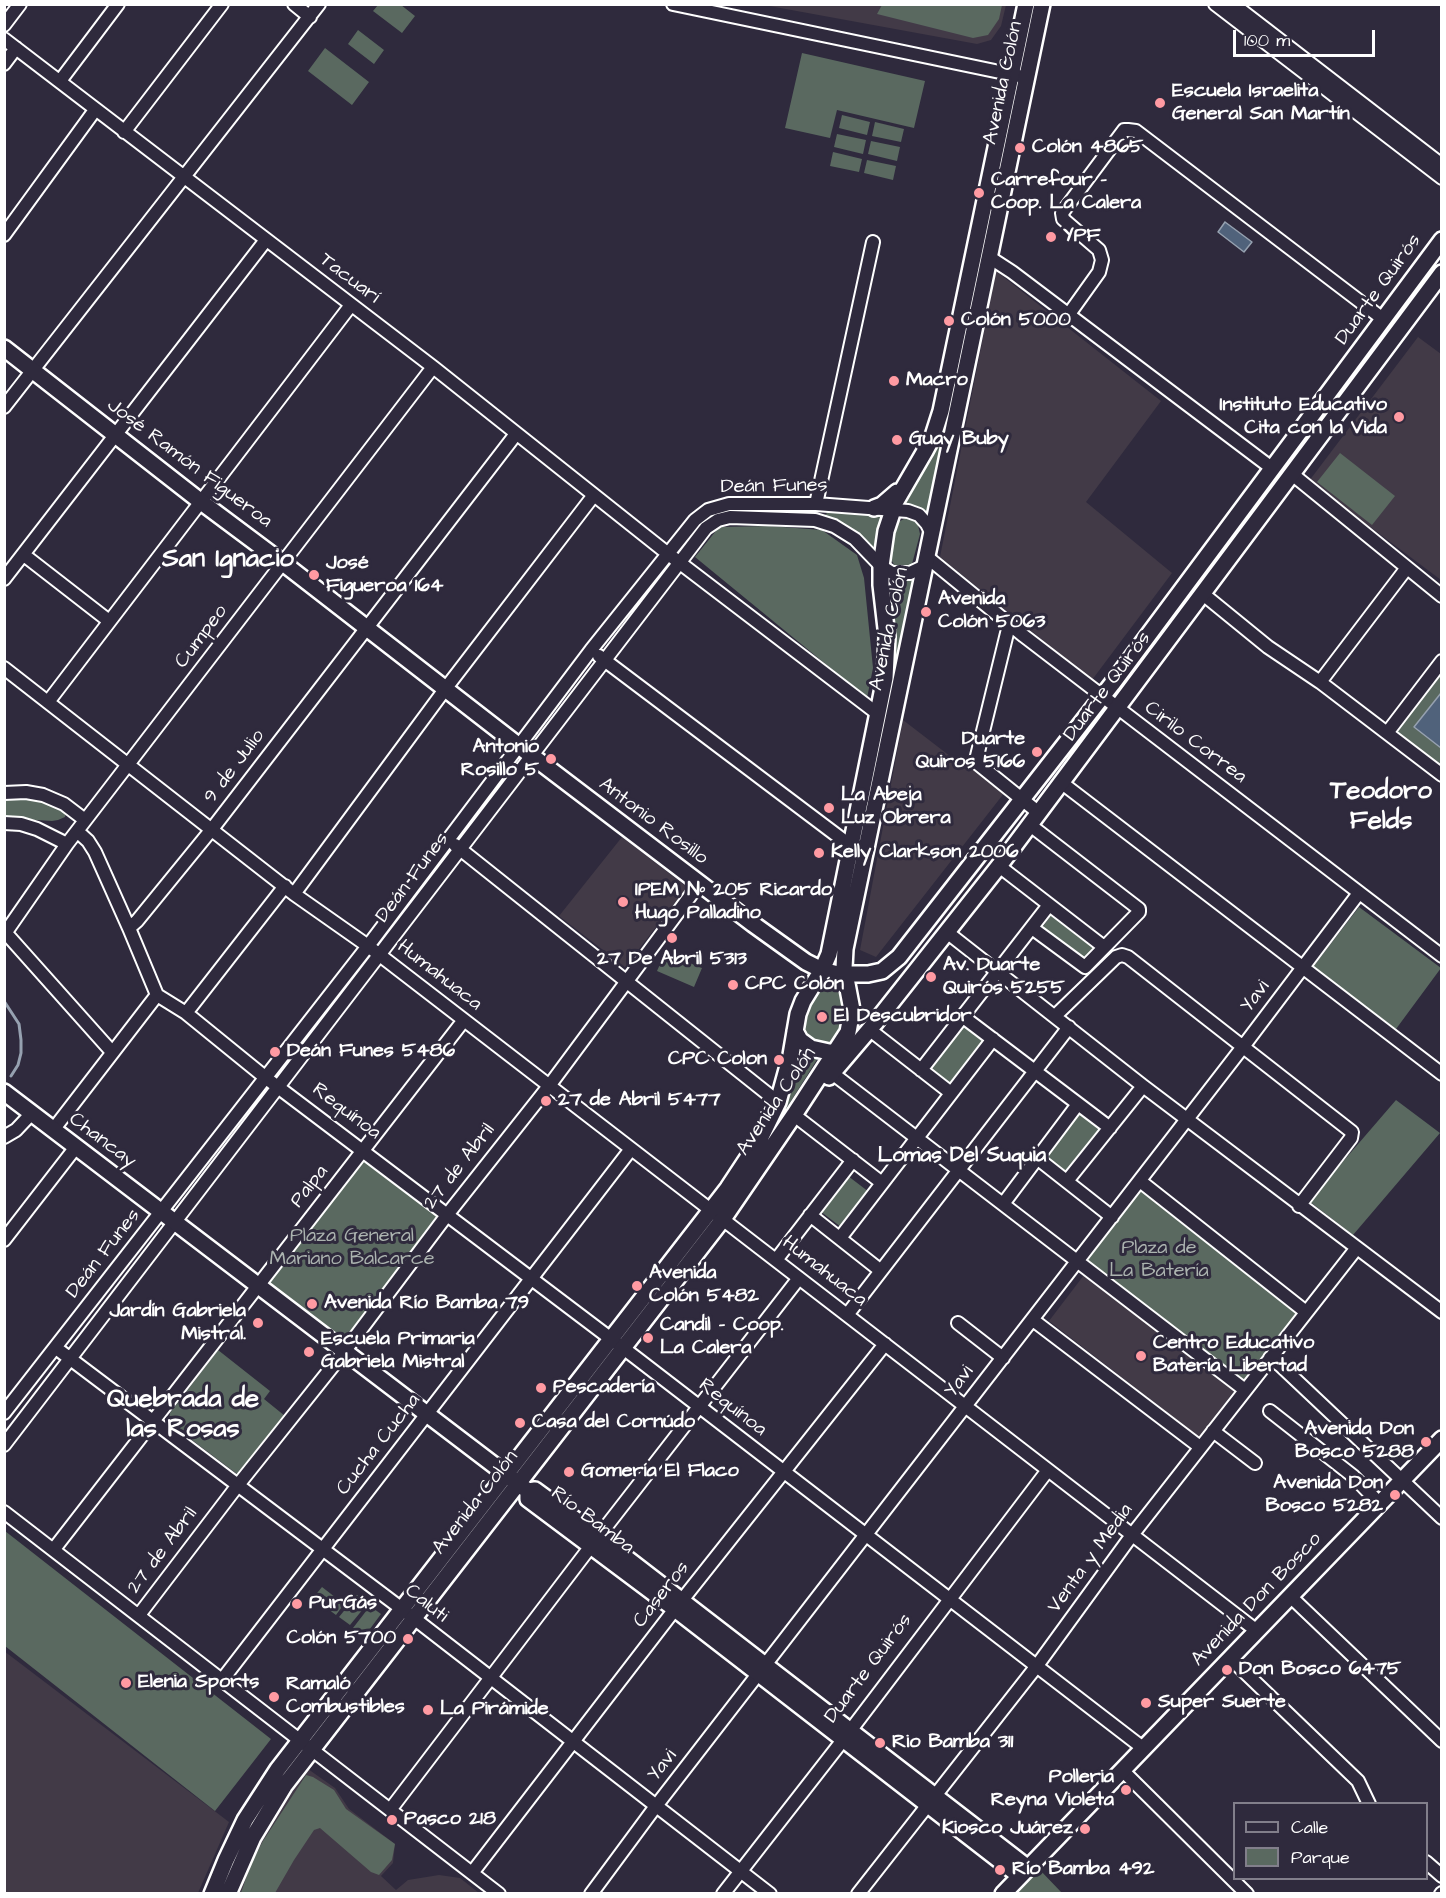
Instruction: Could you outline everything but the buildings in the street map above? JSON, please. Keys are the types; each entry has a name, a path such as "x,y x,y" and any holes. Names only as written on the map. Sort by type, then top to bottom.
{"main road":[{"name":"Avenida Colón","path":"717,1215 759,1141 778,1102 803,1001 822,970 828,954 888,656 881,566 886,531 892,510 933,436 941,411 1026,4"},
{"name":"Avenida Colón","path":"228,1893 245,1852 307,1745 408,1614 517,1483 617,1344 843,1052 852,1018 851,998 845,974 846,941 1042,4"},
{"name":"Duarte Quirós","path":"822,970 845,974 876,973 894,963 1102,696 1442,240"},
{"name":"Duarte Quirós","path":"795,1115 832,1073 843,1052 870,1030 948,933 1442,273"},
{"name":"José Ramón Figueroa","path":"4,348 519,746"},
{"path":"874,508 882,505 906,483"},
{"name":"Antonio Rosillo","path":"519,746 753,924 806,962 822,970"},
{"path":"795,1031 800,1040 811,1048 843,1052"},
{"name":"Chancay","path":"4,1092 517,1483"},
{"name":"Avenida Don Bosco","path":"1003,1893 1442,1439"},
{"name":"Río Bamba","path":"517,1483 528,1499 595,1541 1024,1872"},
{"name":"Avenida Colón","path":"212,1893 250,1811 267,1785 307,1745"}],"street":[{"path":"4,25 20,4"},
{"path":"60,81 118,4"},
{"path":"124,132 222,4"},
{"path":"294,4 310,17"},
{"path":"4,407 320,4"},
{"path":"674,4 1027,78"},
{"path":"1215,4 1442,178"},
{"path":"1233,5 1442,165"},
{"name":"Tacuarí","path":"4,39 351,305 666,553 878,714"},
{"path":"4,64 16,48"},
{"path":"4,235 95,110"},
{"path":"1069,315 1100,272 1102,260 1099,250 1062,219 1062,213 1124,130 1128,130 1136,131 1383,319"},
{"path":"4,579 266,240"},
{"path":"816,504 873,242"},
{"path":"989,257 1273,469"},
{"path":"48,702 351,305"},
{"name":"Cumpeo","path":"5,931 67,844 432,368"},
{"name":"9 de Julio","path":"129,928 212,829 516,434"},
{"path":"1292,474 1442,596"},
{"path":"186,1013 289,890 594,495"},
{"name":"Deán Funes","path":"4,1413 368,946 447,838 666,553 702,513 717,506 729,504 816,504 908,511 919,515 932,534"},
{"name":"Deán Funes","path":"4,1445 706,528 718,520 730,517 808,519 825,523 855,539 881,566"},
{"path":"24,555 109,621"},
{"path":"881,566 897,574 910,573 926,561"},
{"name":"Cirilo Correa","path":"926,561 1442,956"},
{"path":"1320,682 1406,569"},
{"path":"1203,594 1268,647 1320,682 1442,775"},
{"path":"1010,625 977,763 1021,799 1035,819 1139,909 1139,912 1084,968 1032,928"},
{"path":"591,650 851,846"},
{"path":"1387,733 1442,661"},
{"name":"Humahuaca","path":"4,668 289,890 380,955 1257,1630"},
{"path":"1062,783 1442,1074"},
{"path":"4,793 26,792 44,795 64,804 86,820"},
{"path":"4,823 21,824 37,829 67,844"},
{"path":"53,1130 157,995 95,852 88,841 77,831"},
{"path":"447,838 778,1102"},
{"path":"999,866 1104,947"},
{"name":"27 de Abril","path":"139,1615 549,1086 699,884"},
{"name":"Yavi","path":"591,1893 1187,1120 1359,893"},
{"path":"921,1070 1049,905"},
{"path":"5,931 112,1052"},
{"path":"948,933 1299,1206 1440,1307"},
{"path":"1055,1016 1116,957 1122,955 1128,957 1352,1132 1351,1138 1299,1206"},
{"name":"Requínoa","path":"157,995 186,1013 266,1078 363,1149 1143,1749"},
{"path":"962,1016 1110,1128"},
{"name":"Palpa","path":"54,1549 464,1020"},
{"path":"847,1315 1069,1027"},
{"path":"870,1030 951,1093"},
{"path":"840,1238 993,1040"},
{"path":"832,1073 1245,1390"},
{"path":"1066,1181 1143,1086"},
{"path":"1003,1204 1078,1104"},
{"path":"4,1137 16,1130 32,1113"},
{"path":"795,1115 882,1183"},
{"path":"4,1240 76,1147"},
{"name":"Cucha Cucha","path":"222,1680 631,1149"},
{"path":"1037,1158 1112,1217"},
{"path":"776,1260 853,1160"},
{"path":"1140,1181 1306,1312"},
{"path":"810,1215 881,1271"},
{"name":"Venta y Media","path":"858,1893 1036,1667 1132,1535 1356,1249"},
{"path":"390,1810 799,1278"},
{"path":"1033,1320 1200,1447"},
{"path":"958,1323 1003,1358"},
{"name":"Caseros","path":"472,1872 885,1344"},
{"name":"Caluti","path":"56,1348 408,1614 770,1893"},
{"path":"1270,1358 1442,1518"},
{"path":"1270,1411 1353,1476 1379,1503"},
{"path":"1213,1431 1255,1462"},
{"name":"Duarte Quirós","path":"723,1893 847,1735 1048,1470"},
{"path":"4,1512 499,1893"},
{"path":"1290,1596 1442,1741"},
{"path":"1230,1658 1358,1781 1368,1802"},
{"path":"1122,1770 1233,1879"},
{"path":"1428,1864 1442,1876"},
{"path":"1234,1880 1247,1893"}],"shaded area":[{"path":"764,5 1006,5 1001,26 991,40 977,44"},
{"path":"996,271 1161,401 1086,502 1172,573 1092,680 940,557"},
{"name":"Instituto Educativo Cita con la Vida","path":"1418,337 1441,354 1441,580 1309,481"},
{"path":"903,720 959,763 976,760 1005,792 876,957 860,950"},
{"name":"IPEM Nº 205 Ricardo Hugo Palladino","path":"622,837 687,887 625,967 559,916"},
{"name":"Centro Educativo Batería Libertad","path":"1084,1275 1234,1391 1199,1437 1049,1321"},
{"path":"4,1651 229,1822 198,1893 5,1893"},
{"path":"308,1769 335,1788 349,1809 395,1844 393,1863 381,1876 396,1890 408,1880 439,1875 460,1878 479,1893 239,1894 259,1840"}],"green space":[{"path":"882,4 1002,5 999,19 988,35 973,38 877,14"},
{"path":"378,5 401,5 415,16 402,33 373,11"},
{"path":"358,30 384,50 374,64 348,44"},
{"path":"325,48 369,82 352,105 308,71"},
{"path":"802,53 925,81 914,128 837,110 830,138 785,128"},
{"path":"842,115 870,122 867,135 839,128"},
{"path":"875,122 904,129 901,142 872,136"},
{"path":"837,134 866,140 863,154 834,147"},
{"path":"871,141 900,147 897,161 868,154"},
{"path":"833,152 862,159 859,172 830,166"},
{"path":"867,160 896,166 893,180 864,173"},
{"path":"945,431 927,514 920,508 904,503 932,459"},
{"path":"1340,453 1395,496 1372,525 1317,482"},
{"path":"828,512 882,514 873,549 851,528 823,517"},
{"path":"906,518 915,521 920,534 912,564 909,567 896,568 889,556 891,541 898,522"},
{"path":"769,526 822,530 857,555 864,578 873,668 867,698 695,557 719,527"},
{"path":"888,578 904,582 915,578 896,669 896,647"},
{"path":"1441,671 1441,769 1397,736 1399,724"},
{"path":"4,796 49,800 66,812 65,817 52,821 5,818"},
{"path":"1359,907 1441,968 1396,1029 1313,967"},
{"path":"1051,915 1094,948 1084,960 1042,928"},
{"path":"665,953 702,968 694,987 657,971"},
{"path":"828,986 835,989 843,998 844,1016 835,1039 830,1043 818,1044 805,1036 801,1025 806,1008 816,991"},
{"path":"962,1025 986,1043 952,1087 928,1069"},
{"path":"799,1048 807,1055 818,1058 757,1155 788,1094"},
{"path":"1396,1100 1440,1133 1353,1235 1309,1201"},
{"path":"1078,1112 1101,1131 1067,1175 1043,1156"},
{"name":"Plaza General Mariano Balcarce","path":"363,1156 439,1214 342,1342 266,1284"},
{"path":"848,1176 869,1192 841,1227 820,1211"},
{"name":"Plaza de La Batería","path":"1141,1188 1297,1313 1242,1384 1085,1260"},
{"path":"218,1350 270,1391 264,1399 285,1416 237,1474 172,1425 169,1420 170,1413"},
{"name":"Elenia Sports","path":"5,1531 271,1739 215,1811 5,1646"},
{"path":"322,1587 344,1604 336,1615 313,1598"},
{"path":"357,1595 368,1603 350,1625 339,1617"},
{"path":"370,1606 381,1614 364,1637 353,1628"},
{"path":"306,1775 334,1790 346,1809 395,1844 392,1860 379,1875 371,1872 320,1828 314,1830 275,1893 241,1893 250,1866 263,1841"},
{"path":"1039,1869 1062,1893 1015,1893"}],"water":[{"path":"1225,222 1252,242 1244,252 1218,232"},
{"path":"1441,693 1441,748 1414,727"}],"waterway":[{"path":"4,1001 19,1024 21,1040 18,1065 11,1076"}],"place":[{"name":"Escuela Israelita General San Martín","path":"1160,103"},
{"name":"Colón 4865","path":"1020,148"},
{"name":"Carrefour - Coop. La Calera","path":"979,193"},
{"name":"YPF","path":"1051,237"},
{"name":"Colón 5000","path":"949,321"},
{"name":"Macro","path":"894,381"},
{"name":"Instituto Educativo Cita con la Vida","path":"1399,417"},
{"name":"Guay Buby","path":"897,440"},
{"name":"José Figueroa 164","path":"314,575"},
{"name":"Avenida Colón 5063","path":"926,612"},
{"name":"Duarte Quiros 5166","path":"1037,752"},
{"name":"Antonio Rosillo 5","path":"551,759"},
{"name":"La Abeja Luz Obrera","path":"829,808"},
{"name":"Kelly Clarkson 2006","path":"819,853"},
{"name":"IPEM Nº 205 Ricardo Hugo Palladino","path":"623,902"},
{"name":"27 De Abril 5313","path":"672,938"},
{"name":"Av. Duarte Quirós 5255","path":"931,977"},
{"name":"CPC Colón","path":"733,985"},
{"name":"El Descubridor","path":"822,1017"},
{"name":"Deán Funes 5486","path":"275,1052"},
{"name":"CPC Colon","path":"779,1060"},
{"name":"27 de Abril 5477","path":"546,1101"},
{"name":"Avenida Colón 5482","path":"637,1286"},
{"name":"Avenida Río Bamba 79","path":"312,1304"},
{"name":"Jardín Gabriela Mistral.","path":"258,1323"},
{"name":"Candil - Coop. La Calera","path":"648,1338"},
{"name":"Escuela Primaria Gabriela Mistral","path":"309,1352"},
{"name":"Centro Educativo Batería Libertad","path":"1141,1356"},
{"name":"Pescadería","path":"541,1388"},
{"name":"Casa del Cornúdo","path":"520,1423"},
{"name":"Avenida Don Bosco 5288","path":"1426,1442"},
{"name":"Gomería El Flaco","path":"569,1472"},
{"name":"Avenida Don Bosco 5282","path":"1395,1495"},
{"name":"PurGás","path":"297,1604"},
{"name":"Colón 5700","path":"408,1639"},
{"name":"Don Bosco 6475","path":"1227,1670"},
{"name":"Elenia Sports","path":"126,1683"},
{"name":"Ramaló Combustibles","path":"274,1697"},
{"name":"Super Suerte","path":"1146,1703"},
{"name":"La Pirámide","path":"428,1710"},
{"name":"Rio Bamba 311","path":"880,1743"},
{"name":"Polleria Reyna Violeta","path":"1126,1790"},
{"name":"Pasco 218","path":"392,1820"},
{"name":"Kiosco Juárez","path":"1085,1829"},
{"name":"Río Bamba 492","path":"1000,1870"}],"district":[{"name":"San Ignacio","path":"228,561"},
{"name":"Teodoro Felds","path":"1381,808"},
{"name":"Lomas Del Suquia","path":"962,1157"},
{"name":"Quebrada de las Rosas","path":"183,1416"}]}
